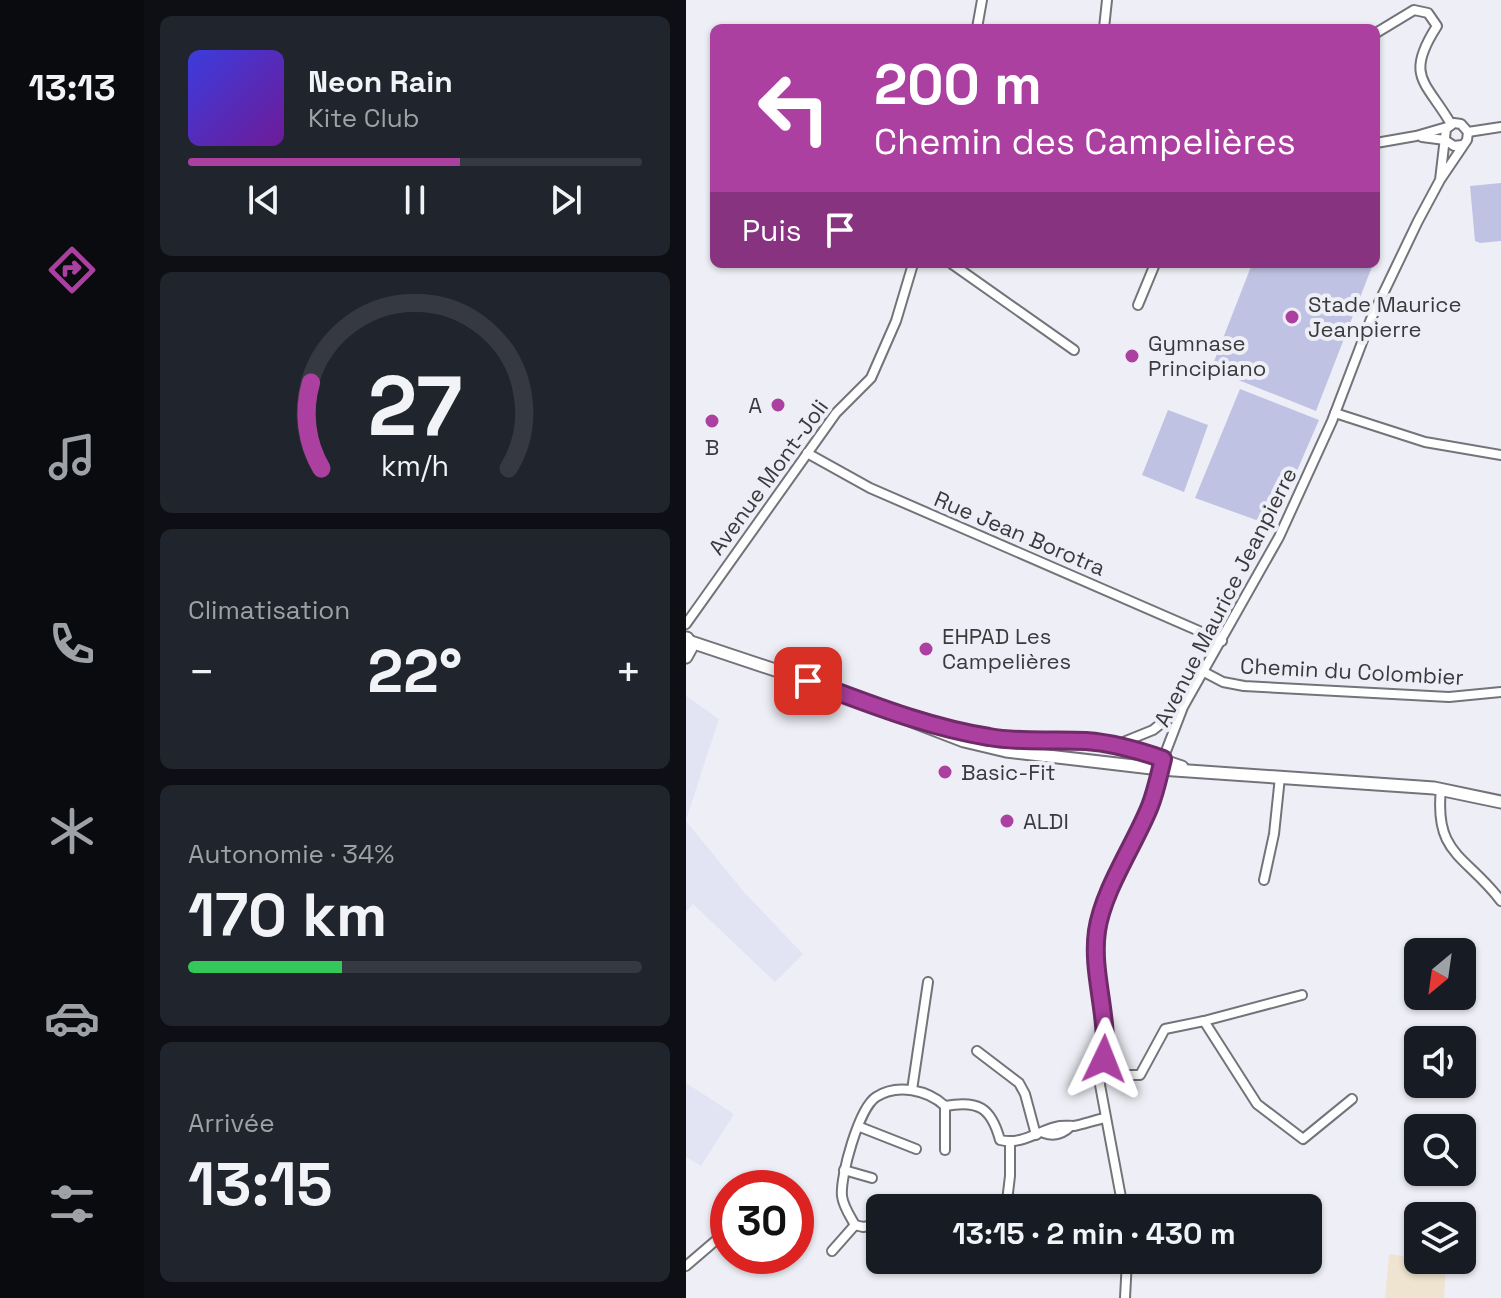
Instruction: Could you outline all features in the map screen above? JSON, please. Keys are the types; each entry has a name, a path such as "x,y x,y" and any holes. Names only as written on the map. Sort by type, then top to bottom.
{"main road":[{"path":"686,657 691,650 688,640"},
{"path":"688,640 808,681 964,741 1006,751 1162,764 1192,771 1441,789 1501,802"},
{"path":"921,723 1009,740 1085,741 1116,745 1162,764"}],"street":[{"path":"978,24 982,0"},
{"path":"1104,24 1107,0"},
{"path":"1380,31 1414,10 1428,13 1437,26 1426,42 1419,69 1422,83 1440,104 1449,126 1445,140"},
{"path":"1380,142 1461,124 1468,132 1467,140 1462,145 1416,136"},
{"path":"1468,132 1501,127"},
{"name":"Avenue Maurice Jeanpierre","path":"1440,180 1445,140"},
{"name":"Avenue Maurice Jeanpierre","path":"1120,1194 1100,1085 1106,1025 1097,965 1097,928 1150,807 1183,707 1285,525 1335,413 1361,342 1440,180 1462,145"},
{"name":"Avenue Mont-Joli","path":"686,624 843,404 861,390 875,371 896,321 912,268"},
{"path":"958,268 1074,350"},
{"path":"1138,305 1153,268"},
{"path":"1335,413 1425,442 1501,455"},
{"name":"Rue Jean Borotra","path":"807,453 870,488 1222,641"},
{"name":"Chemin du Colombier","path":"1204,672 1223,682 1244,686 1449,697 1501,692"},
{"path":"1116,745 1153,730 1183,707"},
{"path":"1264,880 1274,834 1280,777"},
{"path":"1441,789 1439,826 1450,848 1501,901"},
{"path":"912,1090 928,982"},
{"path":"1102,1075 1140,1075 1165,1029 1302,995"},
{"path":"1204,1021 1257,1104 1303,1139 1352,1099"},
{"path":"977,1051 1019,1083 1040,1134"},
{"path":"866,1226 855,1225 842,1200 844,1170 868,1105 876,1097 888,1092 912,1090 938,1099 945,1106 945,1150"},
{"path":"945,1106 976,1104 986,1111 996,1125 1000,1140 1010,1142 1040,1134 1049,1128 1105,1118"},
{"path":"860,1127 916,1149"},
{"path":"1008,1194 1010,1142"},
{"path":"844,1170 872,1178"},
{"path":"832,1251 855,1225"},
{"path":"686,1266 710,1245"},
{"path":"1125,1298 1126,1274"}],"shaded area":[{"path":"1501,183 1501,241 1480,243 1475,241 1470,186"},
{"name":"Stade Maurice Jeanpierre","path":"1250,268 1371,268 1316,411 1211,369"},
{"path":"1240,389 1319,420 1273,526 1195,498"},
{"path":"1168,410 1208,425 1184,492 1142,475"},
{"path":"686,696 719,719 686,820"},
{"path":"686,821 744,892 803,954 775,982 693,904 686,912"},
{"path":"686,1083 734,1114 701,1166 686,1157"},
{"path":"1389,1254 1404,1256 1404,1274 1445,1274 1444,1298 1385,1298"}],"place":[{"name":"Stade Maurice Jeanpierre","path":"1292,317"},
{"name":"Gymnase Principiano","path":"1132,356"},
{"name":"A","path":"778,405"},
{"name":"B","path":"712,421"},
{"name":"EHPAD Les Campelières","path":"926,649"},
{"name":"Basic-Fit","path":"945,772"},
{"name":"ALDI","path":"1007,821"}],"route":[{"path":"808,681 921,723 1009,740 1085,741 1124,746 1163,759 1150,807 1097,928 1097,965 1106,1025 1104,1059"}]}
